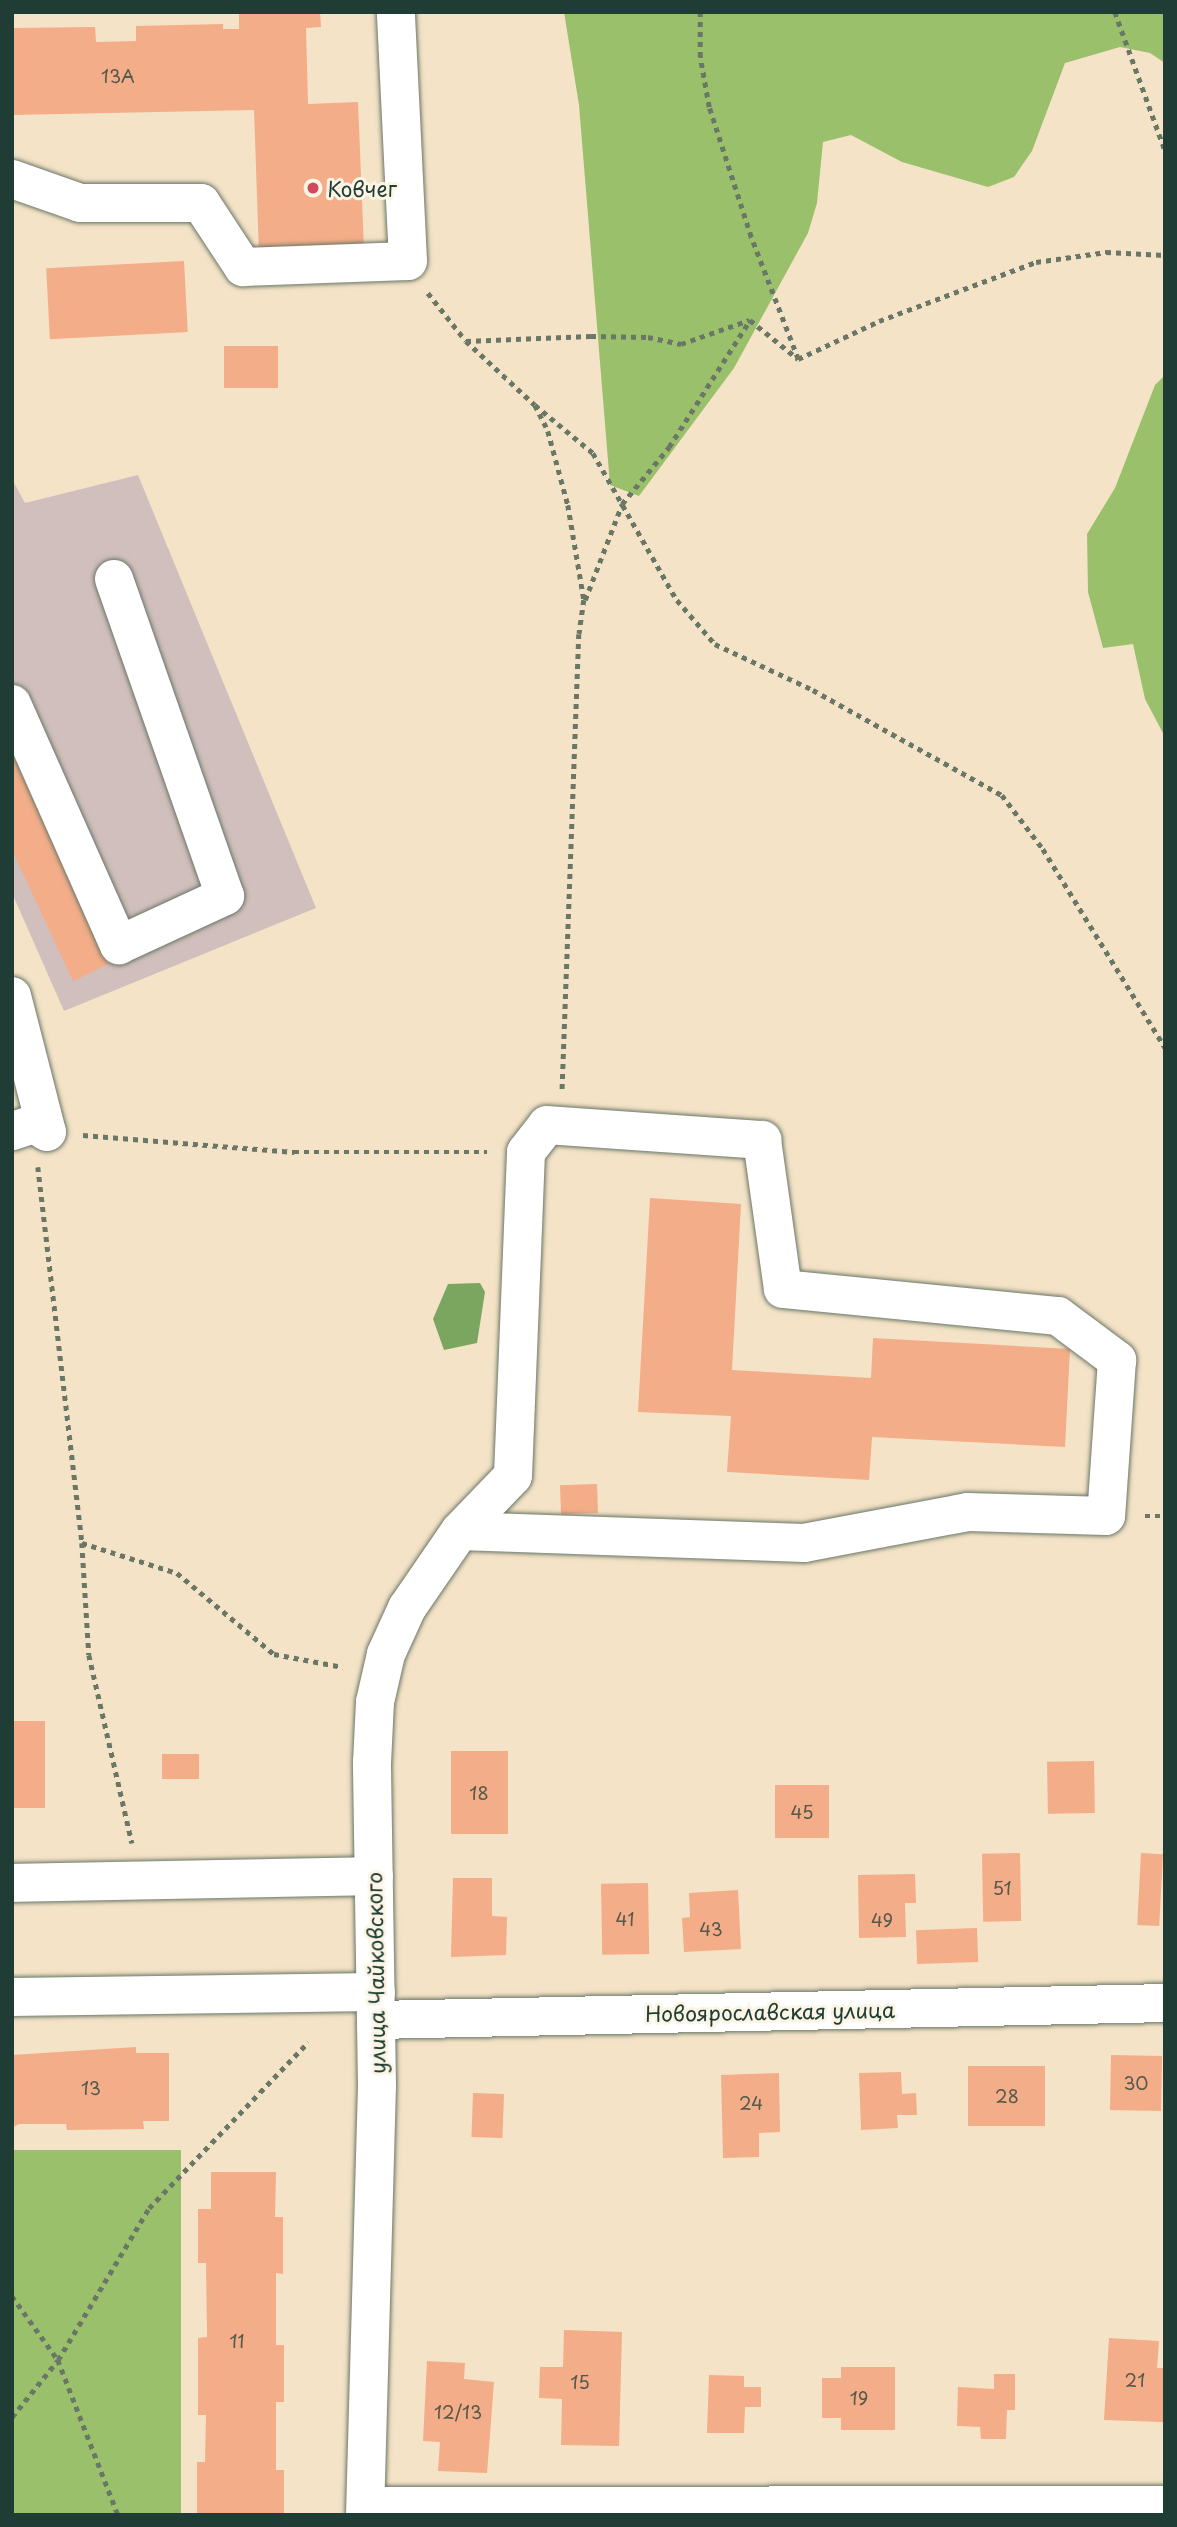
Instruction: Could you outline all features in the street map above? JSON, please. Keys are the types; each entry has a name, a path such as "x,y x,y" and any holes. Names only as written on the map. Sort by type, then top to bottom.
{"street":[{"path":"12,179 80,203 201,203 243,267 408,261 396,12"},
{"path":"12,704 119,944 225,896 114,579"},
{"path":"12,996 31,1129"},
{"path":"460,1531 804,1543 968,1512 1106,1516 1109,1506 1117,1360 1058,1316 783,1289 762,1140 547,1125 526,1152"},
{"name":"улица Чайковского","path":"366,2510 376,2006 372,1763 382,1674 407,1608 460,1531 513,1476 526,1152"},
{"path":"12,1883 374,1876"},
{"name":"Новоярославская улица","path":"12,1997 376,2006 1165,2003"},
{"path":"366,2510 1165,2505"}],"path":[{"path":"700,12 700,57 709,107 751,237 798,359"},
{"path":"1115,12 1165,150"},
{"path":"798,359 879,321 1036,262 1106,252 1165,255"},
{"path":"408,261 440,314 466,341 535,405 593,453 677,600 715,644 813,691 1002,795 1043,849 1165,1047"},
{"path":"466,341 591,336 648,337 681,344 750,320"},
{"path":"750,320 798,359"},
{"path":"561,1126 579,634 584,600 622,504 669,447 750,320"},
{"path":"535,405 548,431 568,505 584,600"},
{"path":"140,1880 89,1655 82,1543 31,1129 294,1152 526,1152"},
{"path":"82,1543 177,1573 274,1654 382,1674"},
{"path":"12,2417 58,2360 149,2208 308,2042"},
{"path":"12,2296 58,2360 118,2515"}],"shaded area":[{"path":"138,475 316,908 64,1011 12,893 12,479 25,503"}],"green space":[{"path":"564,12 1165,12 1165,63 1150,53 1120,47 1065,63 1032,151 1014,177 988,187 902,162 851,135 823,142 817,203 808,233 734,368 639,496 610,485 579,105"},
{"path":"1165,375 1165,737 1145,699 1133,644 1103,648 1088,592 1087,534 1115,488 1155,385"},
{"path":"480,1283 485,1292 477,1343 444,1350 433,1319 448,1284"},
{"path":"12,2150 181,2150 181,2515 12,2515"}],"building":[{"path":"239,12 320,12 321,27 306,28 308,104 358,102 364,250 259,254 254,110 12,115 12,28 95,27 96,42 136,41 136,26 223,24 223,29 239,29"},
{"path":"184,261 188,332 50,339 46,268"},
{"path":"224,346 278,346 278,388 224,388"},
{"path":"12,732 119,959 73,981 12,850"},
{"path":"650,1198 741,1204 732,1370 871,1378 873,1338 1070,1349 1065,1447 872,1437 869,1480 727,1472 731,1416 638,1412"},
{"path":"597,1484 598,1513 561,1514 560,1485"},
{"path":"12,1721 45,1721 45,1808 12,1808"},
{"path":"451,1751 508,1751 508,1834 451,1834"},
{"path":"162,1754 199,1754 199,1779 162,1779"},
{"path":"1094,1761 1095,1813 1048,1814 1047,1762"},
{"path":"775,1785 829,1785 829,1838 775,1838"},
{"path":"1020,1853 1021,1921 983,1922 982,1854"},
{"path":"1141,1853 1163,1854 1159,1926 1137,1925"},
{"path":"915,1874 916,1903 905,1903 906,1937 859,1938 858,1875"},
{"path":"453,1878 492,1878 492,1916 507,1917 506,1955 451,1957"},
{"path":"648,1883 649,1954 602,1955 601,1884"},
{"path":"738,1890 741,1949 684,1952 682,1918 690,1917 689,1893"},
{"path":"977,1928 978,1962 917,1964 916,1930"},
{"path":"136,2047 136,2053 169,2053 169,2121 143,2121 144,2129 67,2130 66,2124 19,2124 12,2128 12,2055"},
{"path":"1111,2055 1162,2056 1161,2111 1110,2110"},
{"path":"968,2066 1045,2066 1045,2126 968,2126"},
{"path":"901,2072 902,2094 916,2093 917,2115 897,2115 898,2128 861,2130 859,2073"},
{"path":"779,2073 780,2132 759,2133 759,2157 723,2158 721,2075"},
{"path":"473,2093 504,2094 502,2138 471,2137"},
{"path":"211,2172 276,2172 275,2217 283,2217 283,2274 276,2273 276,2345 284,2345 284,2402 276,2402 276,2470 284,2470 284,2515 197,2515 197,2462 205,2462 206,2415 198,2415 198,2338 207,2337 206,2263 198,2263 198,2209 211,2209"},
{"path":"564,2330 622,2332 619,2446 561,2445 562,2399 539,2398 540,2367 563,2367"},
{"path":"1109,2338 1159,2341 1157,2368 1165,2368 1163,2422 1104,2420"},
{"path":"427,2361 465,2363 464,2379 494,2382 487,2473 438,2471 440,2442 423,2441"},
{"path":"841,2367 895,2367 895,2430 841,2430 841,2418 822,2418 822,2378 841,2378"},
{"path":"994,2374 1015,2374 1015,2410 1007,2410 1006,2439 981,2439 980,2427 957,2426 958,2387 994,2389"},
{"path":"709,2375 744,2376 744,2387 761,2387 761,2407 745,2407 744,2433 707,2433"}],"place":[{"name":"Ковчег","path":"313,188"}]}
